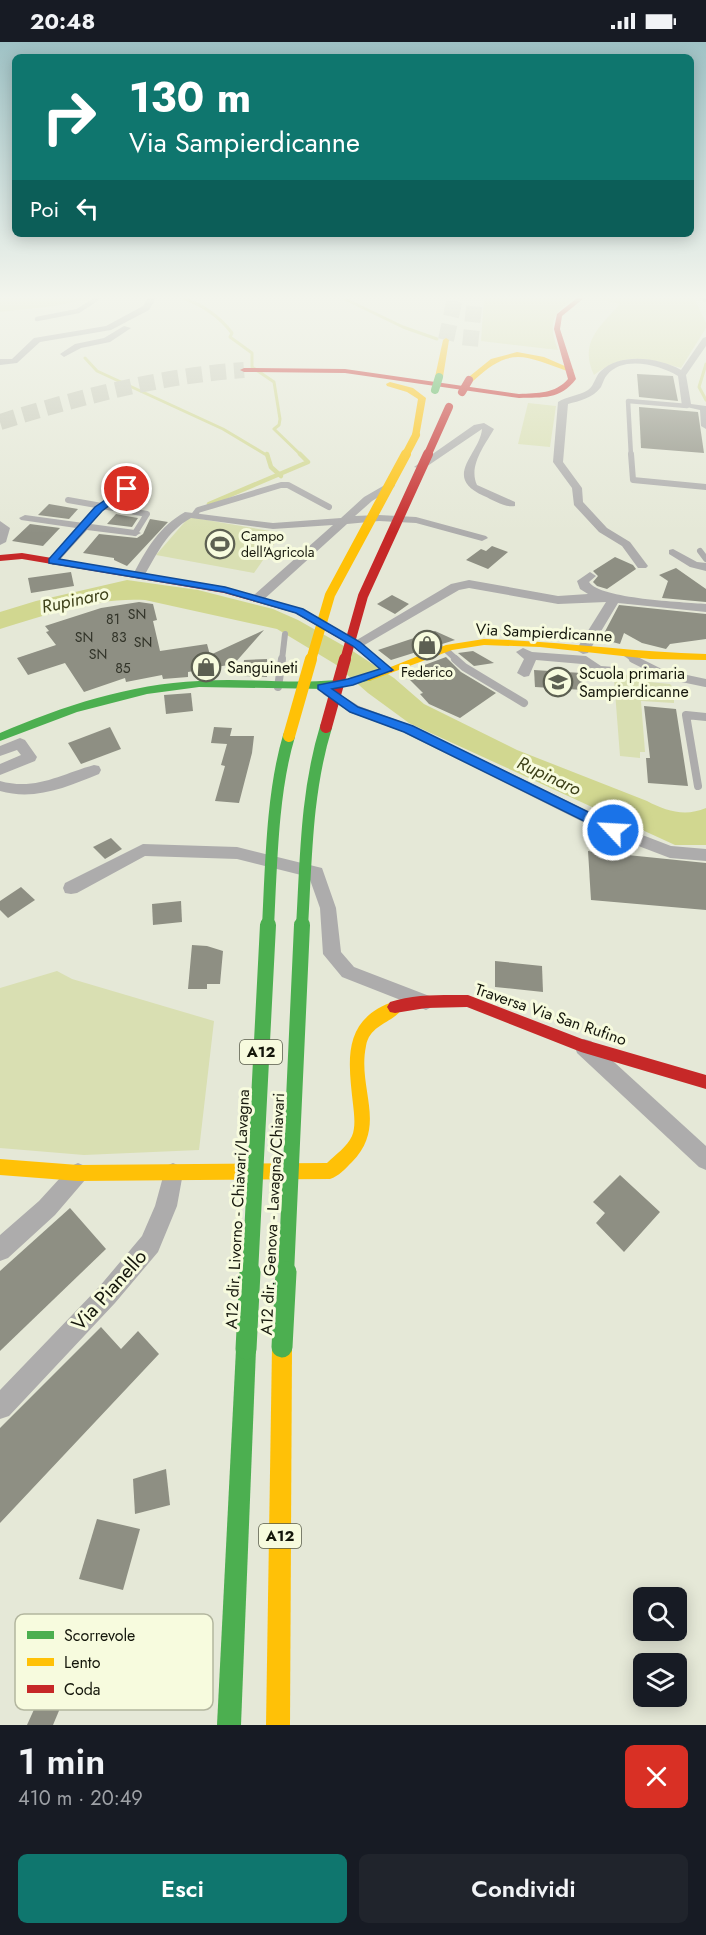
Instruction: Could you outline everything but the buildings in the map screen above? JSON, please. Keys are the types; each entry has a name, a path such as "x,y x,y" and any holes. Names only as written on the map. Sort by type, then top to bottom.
{"main road":[{"path":"315,377 386,383 410,390 432,392"},
{"path":"384,377 524,396 546,395 563,390 571,384 570,377"},
{"name":"A12","path":"432,392 436,377"},
{"name":"A12 dir. Genova - Lavagna/Chiavari","path":"278,1725 282,1347 307,829 320,750 363,596 449,407 462,382 468,377"},
{"name":"A12 dir. Livorno - Chiavari/Lavagna","path":"229,1725 271,863 283,756 330,595 416,435 432,392"},
{"path":"0,558 22,556 225,590 299,611 356,644 388,670"},
{"name":"Via Sampierdicanne","path":"0,736 83,702 139,690 202,684 322,687 350,683 465,644 482,642 706,657"},
{"name":"Traversa Via San Rufino","path":"173,1173 330,1171 352,1151 362,1129 356,1058 357,1044 367,1027 381,1014 400,1005 468,1001 581,1045 706,1082"},
{"path":"0,1167 78,1173 173,1173"}],"street":[{"path":"602,377 591,391 563,402 558,462 577,488 578,503 603,530 626,544 642,566"},
{"path":"682,377 687,406 704,408 706,426"},
{"path":"256,599 368,499 477,427 484,426 489,429 469,471 470,483 473,487 511,504"},
{"path":"139,575 158,541 178,519 189,514 273,526 379,518 416,520 482,538"},
{"path":"25,518 135,533"},
{"path":"0,524 4,528 0,542"},
{"path":"52,561 84,526"},
{"path":"673,552 694,565 706,567"},
{"path":"590,576 583,581 584,586 591,591 615,598"},
{"path":"356,644 455,587 469,584 558,600 615,598 706,608"},
{"path":"583,650 615,598"},
{"path":"524,673 531,658 526,654 586,660 597,670 614,672"},
{"path":"322,687 354,709 408,729 622,834 670,852 706,855"},
{"path":"0,751 20,743 30,757 0,770"},
{"path":"0,786 24,790 49,786 94,770"},
{"path":"71,888 143,850 237,853 316,872 328,908 332,954 348,972 426,1002"},
{"path":"581,1045 706,1160"},
{"path":"0,1250 47,1208 78,1173"},
{"name":"Via Pianello","path":"0,1407 107,1295 150,1244 166,1206 173,1173"}],"lane":[{"path":"687,406 628,401 633,480 706,487"},
{"path":"195,514 198,510 281,486 288,486 329,507"},
{"path":"84,526 101,506 127,489"},
{"path":"68,500 147,514 135,533"},
{"path":"700,551 706,559"},
{"path":"278,687 285,634"},
{"path":"446,650 464,667 524,703"},
{"path":"625,653 641,665 662,675 706,683"},
{"path":"698,786 686,716 706,717"}],"shaded area":[{"path":"528,403 556,406 550,447 518,444"},
{"name":"Campo dell'Agricola","path":"189,517 282,533 254,573 156,555"},
{"path":"628,674 638,678 639,681 670,684 683,698 674,698 674,703 641,701 645,752 640,752 640,758 620,756 614,679 627,680 625,676"},
{"path":"57,971 72,979 214,1021 199,1150 84,1155 0,1148 0,988"}],"water":[{"name":"Rupinaro","path":"127,580 198,590 273,609 298,620 394,678 424,704 517,750 668,810 691,812 706,808 706,845 675,845 409,723 368,693 335,664 277,629 145,600 127,600 71,608 0,629 0,612 36,601"}],"waterway":[{"path":"109,377 223,429 268,456"},
{"path":"266,377 274,382 280,419 279,425 274,429 302,456"},
{"path":"702,377 699,387 706,400"},
{"path":"268,456 271,467 279,474"},
{"path":"279,474 308,462 302,456"},
{"path":"209,504 279,474"}],"tunnel":[{"path":"0,422 120,389 186,377"}],"traffic: fast":[{"path":"435,390 439,377"},
{"path":"0,737 73,709 147,690 199,684 326,686 368,678"},
{"path":"282,1347 307,829 319,750 326,727"},
{"path":"246,1349 271,863 283,756 289,736"},
{"path":"229,1725 246,1349"}],"traffic: slow":[{"path":"469,380 473,377"},
{"path":"390,384 410,390 422,398 416,435"},
{"path":"289,736 330,595 416,435"},
{"path":"368,678 450,647 484,642 540,644 650,656 706,657"},
{"path":"0,1167 78,1173 330,1171 350,1152 361,1135 362,1109 356,1060 358,1045 364,1031 376,1019 395,1007"},
{"path":"278,1725 282,1347"}],"traffic: jam":[{"path":"384,377 519,396 544,395 563,390 572,379 571,377"},
{"path":"462,392 469,380"},
{"path":"326,727 363,596 449,407"},
{"path":"0,558 22,556 225,590 299,611 356,644 388,670"},
{"path":"395,1007 426,1002 468,1001 581,1045 706,1082"}],"place":[{"name":"Campo dell'Agricola","path":"220,544"},
{"name":"Federico","path":"427,645"},
{"name":"Sanguineti","path":"206,667"},
{"name":"Scuola primaria Sampierdicanne","path":"558,682"}],"route":[{"path":"127,489 111,498 99,509 52,561 225,590 299,611 356,644 388,670 350,683 322,687 354,709 408,729 613,830"}]}
